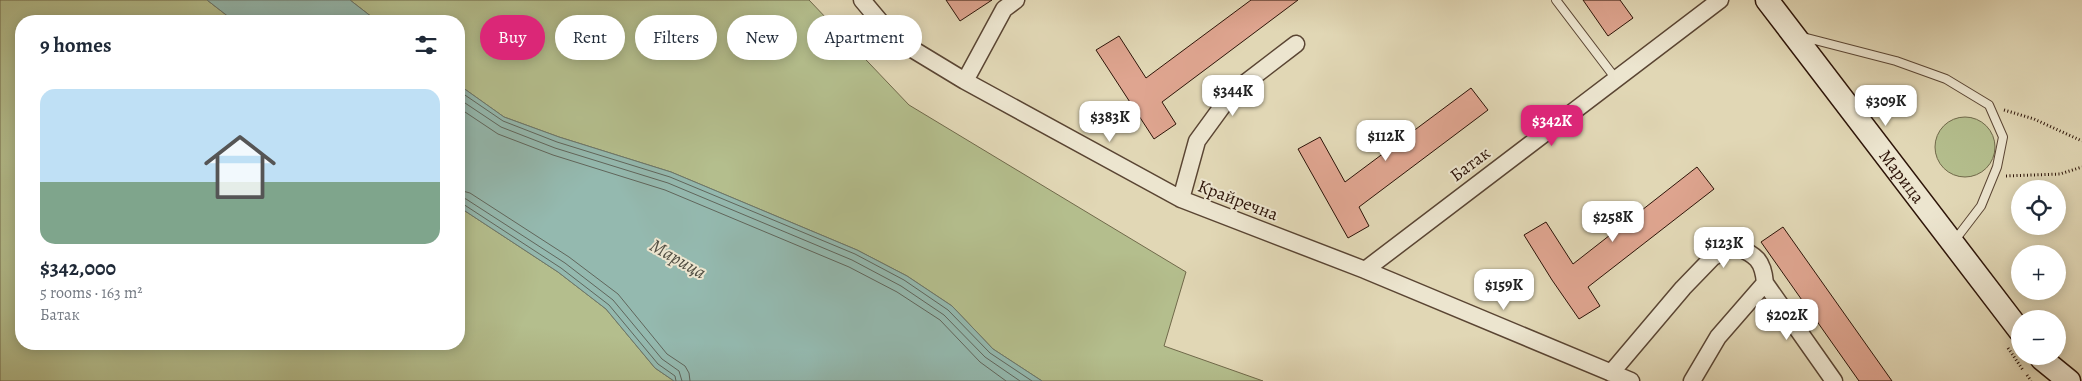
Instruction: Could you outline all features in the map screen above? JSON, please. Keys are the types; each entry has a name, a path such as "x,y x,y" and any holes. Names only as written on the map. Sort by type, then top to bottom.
{"street":[{"name":"Крайречна","path":"862,0 894,38 965,81 1181,199 1365,270 1630,381"},
{"path":"965,81 1004,9 1016,0"},
{"name":"Батак","path":"1365,270 1720,0"},
{"name":"Марица","path":"1766,0 2011,319"},
{"path":"1181,199 1197,141 1232,93 1296,44"},
{"path":"1611,373 1683,288 1713,257 1735,246 1749,251 1763,266 1765,283 1834,381"},
{"path":"1692,381 1718,337 1765,283"},
{"path":"2046,365 2056,381"},
{"path":"2050,365 2069,381"}],"lane":[{"path":"1556,0 1616,79"},
{"path":"1791,34 1896,60 1946,79 1989,105 2003,138 1994,176 1981,206 1952,244"}],"path":[{"path":"1989,105 2034,119 2082,141"},
{"path":"1994,176 2060,174 2082,167"}],"green space":[{"path":"0,0 207,0 226,15 15,15 15,350 465,350 465,211 558,272 606,309 655,368 674,381 0,381"},
{"path":"350,0 809,0 823,15 807,15 807,60 866,60 909,105 1186,272 1164,346 1263,381 1042,381 993,349 952,306 907,276 857,250 671,172 559,137 504,117 465,89 465,15 369,15"},
{"path":"1959,117 1971,117 1987,125 1993,135 1995,147 1993,159 1987,169 1971,177 1959,177 1943,169 1935,153 1935,141 1943,125"}],"water":[{"path":"207,0 350,0 369,15 226,15"},
{"path":"465,89 504,117 559,137 671,172 857,250 907,276 952,306 993,349 1042,381 674,381 655,368 606,309 558,272 465,211"}],"building":[{"path":"946,0 992,0 960,21"},
{"path":"1251,0 1298,0 1162,102 1176,124 1154,139 1096,50 1119,36 1146,78"},
{"path":"1583,0 1620,0 1633,18 1608,36"},
{"path":"1471,88 1488,110 1359,207 1369,226 1348,238 1298,149 1320,137 1345,182"},
{"path":"1697,167 1714,189 1588,287 1600,306 1579,319 1524,235 1546,222 1573,264"},
{"path":"1783,227 1892,381 1859,381 1761,242"}]}
